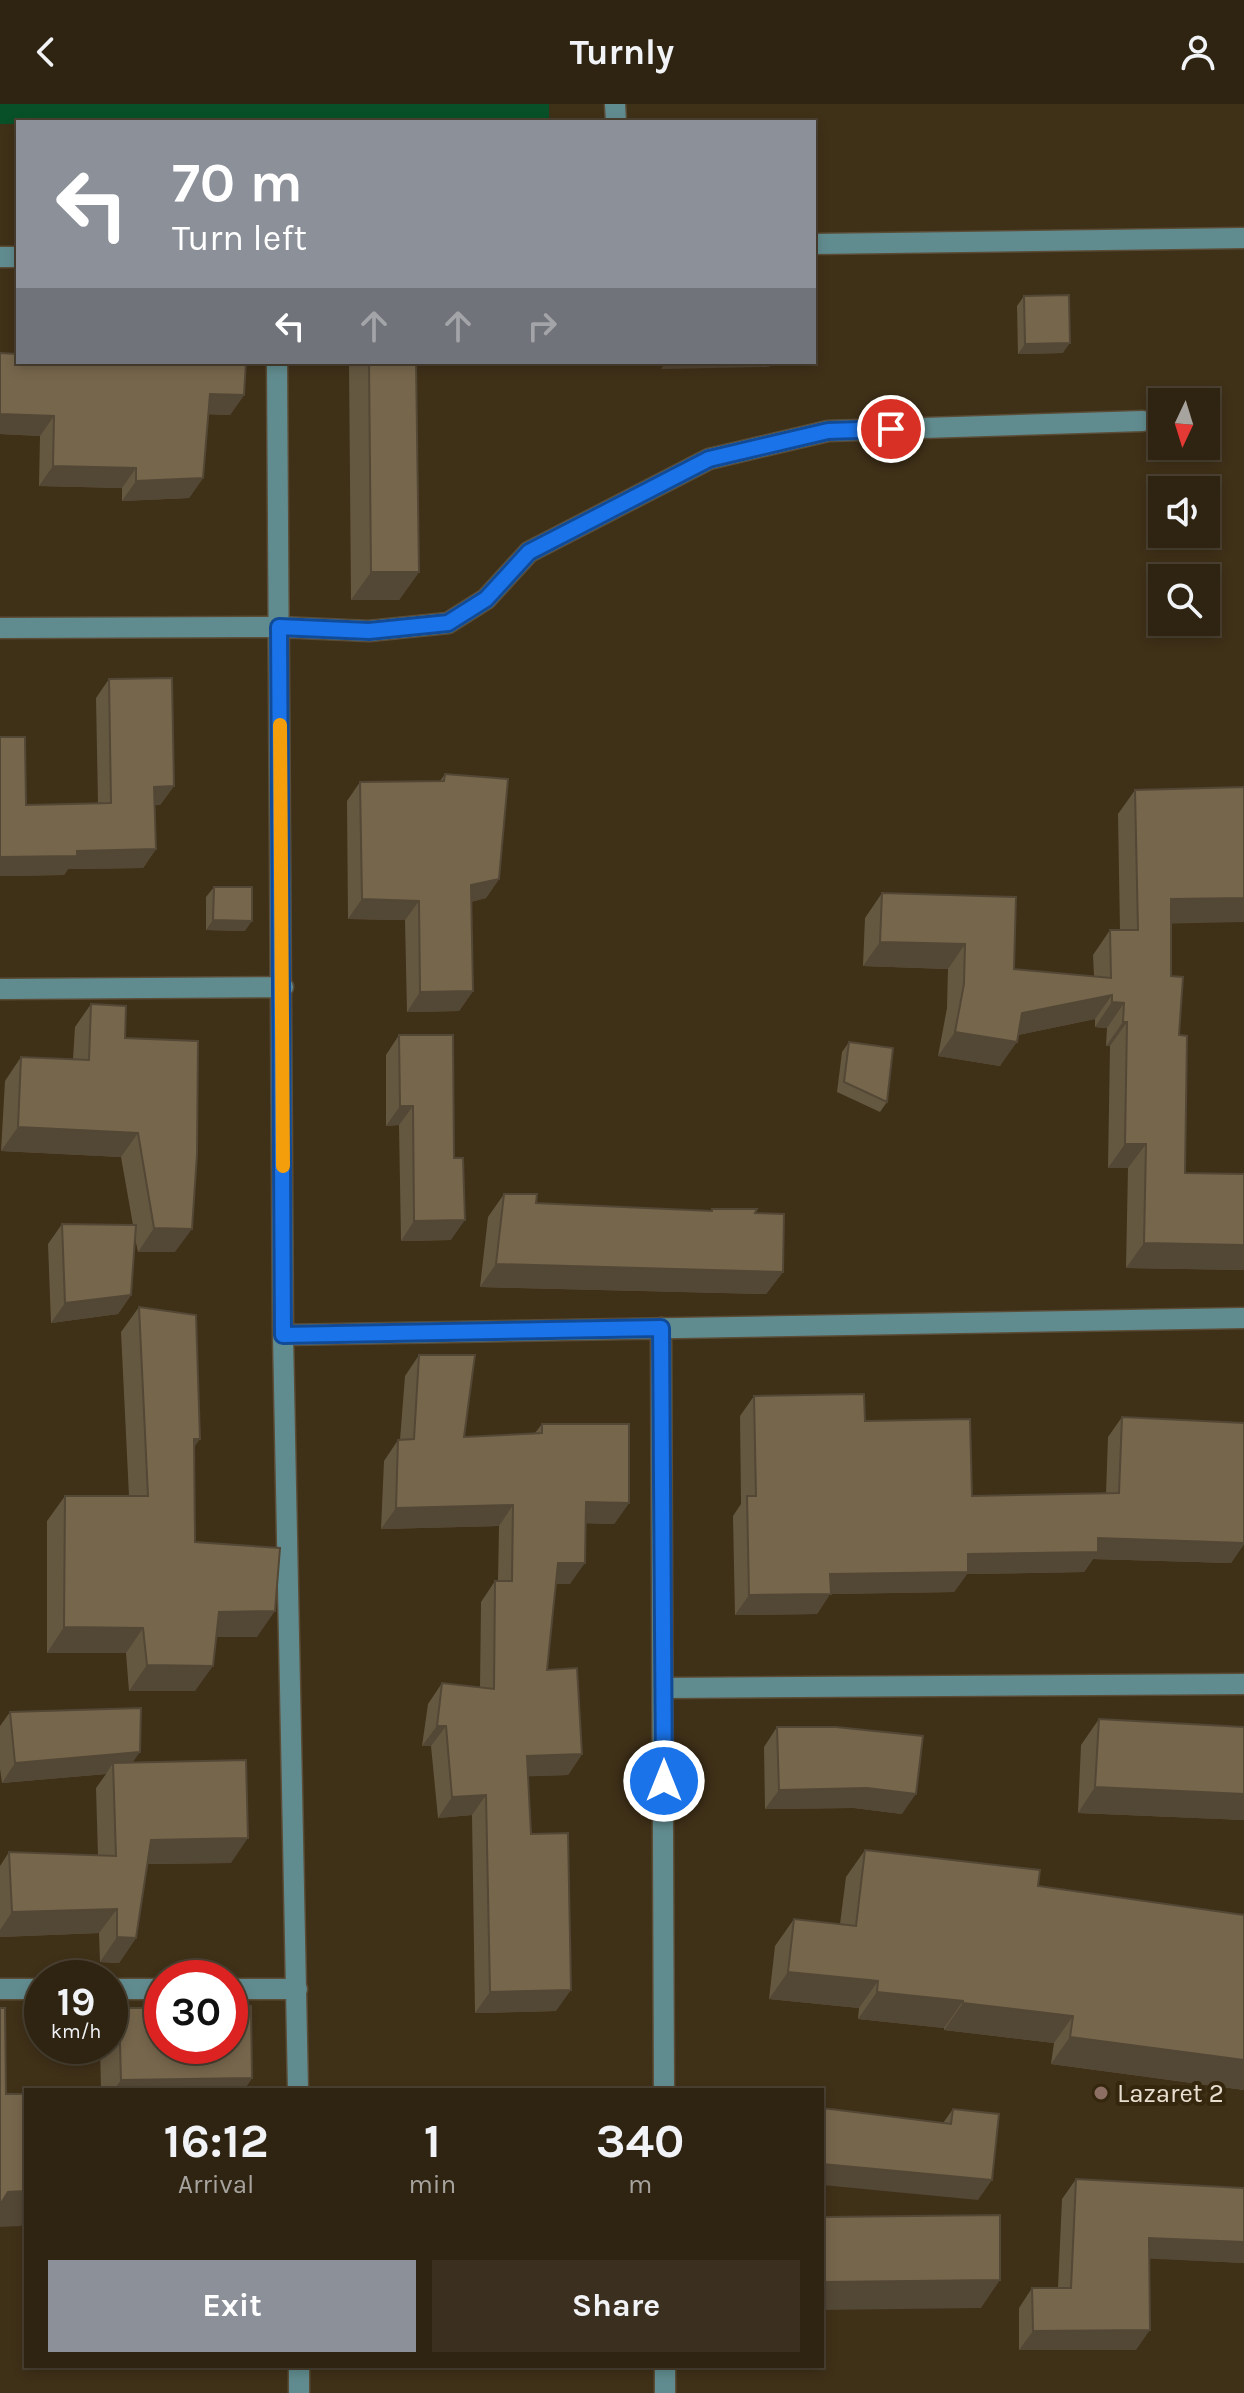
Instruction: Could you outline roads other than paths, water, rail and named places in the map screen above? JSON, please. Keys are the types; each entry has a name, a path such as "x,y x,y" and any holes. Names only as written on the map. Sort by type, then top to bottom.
{"street":[{"path":"816,244 1244,238"},
{"path":"277,364 283,1335 298,2088"},
{"path":"0,628 279,627 369,631 448,623 486,599 529,552 709,459 828,431 1143,421"},
{"path":"0,989 283,987"},
{"path":"283,1335 1244,1318"},
{"path":"661,1328 664,2088"},
{"path":"664,1688 1244,1684"},
{"path":"0,1989 24,1989"},
{"path":"248,1989 297,1989"},
{"path":"299,2368 299,2393"},
{"path":"665,2368 665,2393"}],"place":[{"name":"Lazaret 2","path":"1101,2093"}]}
